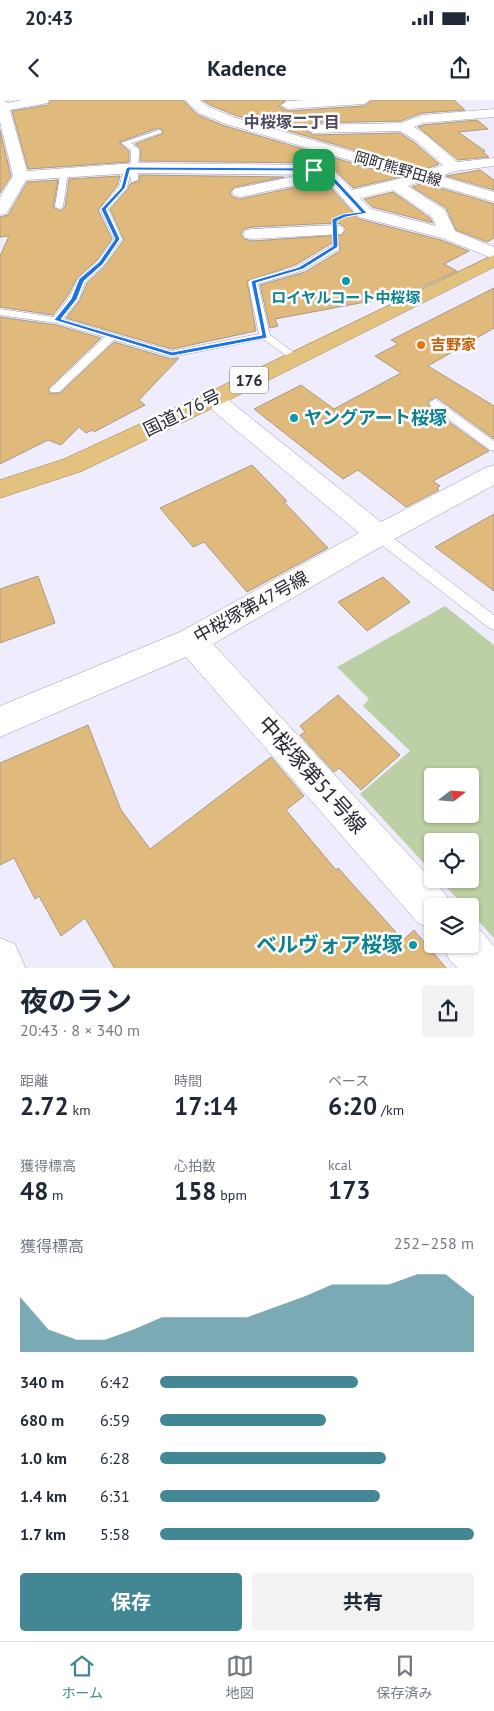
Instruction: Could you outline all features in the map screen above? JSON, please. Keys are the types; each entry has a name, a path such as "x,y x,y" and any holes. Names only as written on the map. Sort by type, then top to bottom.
{"highway":[{"name":"国道176号","path":"0,489 73,465 213,399 494,260"}],"street":[{"path":"0,210 19,179 1,106 42,100"},
{"name":"岡町熊野田線","path":"191,100 204,110 230,121 494,197"},
{"path":"360,100 384,127"},
{"path":"285,103 364,100"},
{"path":"479,100 494,112"},
{"path":"285,103 327,141 332,150"},
{"path":"313,129 403,127 422,119 494,112"},
{"path":"403,127 420,137 454,167"},
{"path":"350,195 396,185 411,179 426,177 454,167 494,162"},
{"path":"0,185 19,179 64,172 132,168 314,170 328,173 365,213"},
{"path":"240,192 291,182 297,170"},
{"path":"396,185 439,214 448,234"},
{"path":"252,234 335,238 334,220 344,215 365,213 448,234 494,254"},
{"path":"213,399 379,535"},
{"name":"中桜塚第47号線","path":"0,722 191,641 379,535 494,474"},
{"name":"中桜塚第51号線","path":"191,641 424,900"},
{"path":"472,953 486,968"},
{"path":"0,959 4,968"}],"lane":[{"path":"132,189 132,168 135,149 125,143 159,132"},
{"path":"57,320 74,299 81,280 101,263 118,239 104,209 123,188 132,168"},
{"path":"60,207 64,172"},
{"path":"295,357 265,336 253,282 301,268 335,238"},
{"path":"0,312 57,320 172,354 265,336"},
{"path":"55,390 111,337"},
{"path":"435,403 494,447"},
{"path":"379,535 494,624"}],"green space":[{"path":"445,606 494,645 494,938 479,922 479,898 457,898 447,888 479,888 479,833 424,833 424,863 360,794 410,751 363,706 369,699 337,667"}],"building":[{"path":"51,100 183,100 198,115 225,126 400,177 353,188 334,169 314,163 140,161 141,149 135,144 162,134 163,130 158,128 119,142 129,151 129,162 28,169 12,111 48,105"},
{"path":"202,100 286,100 279,106 288,111 364,106 372,100 454,100 465,110 422,113 401,121 313,123 304,128 313,135 400,133 414,142 439,164 423,170 237,116"},
{"path":"477,120 488,129 458,132 485,151 483,152 489,157 458,160 418,127 424,125"},
{"path":"0,130 11,176 0,193"},
{"path":"480,170 494,180 494,190 446,176"},
{"path":"140,175 284,177 234,187 230,193 233,197 240,199 297,187 301,181 296,177 322,178 359,219 441,240 469,251 444,264 457,271 408,294 275,319 278,326 270,328 260,285 305,272 340,251 340,244 332,243 297,264 247,281 256,331 172,349 66,318 80,300 87,283 105,266 124,240 110,209 128,189 130,184 139,181","holes":["341,224 346,229 342,235 252,241 244,239 241,234 244,229 252,227"]},
{"path":"120,176 117,186 98,210 112,239 97,260 77,278 67,297 53,315 0,307 0,256 9,236 0,237 0,217 8,215 27,182 58,180 53,207 60,211 65,207 69,179"},
{"path":"423,183 494,204 494,238 487,242 456,230 446,208 412,187"},
{"path":"393,192 430,218 433,223 372,207 364,199"},
{"path":"494,288 494,328 428,366 494,406 494,439 436,397 428,401 430,408 489,451 433,481 440,486 437,488 439,490 406,507 358,470 343,479 254,409 301,385 334,409 401,373 375,356 398,344 391,340"},
{"path":"0,317 56,325 101,338 48,389 51,394 60,393 114,342 171,359 179,358 139,400 145,405 94,432 92,430 86,433 79,427 61,445 48,440 0,464"},
{"path":"252,465 287,501 284,502 328,548 247,592 204,542 193,547 160,508"},
{"path":"494,514 494,591 435,547"},
{"path":"38,576 55,623 0,643 0,589"},
{"path":"383,577 410,602 367,631 338,602"},
{"path":"338,695 400,755 361,790 339,768 334,772 300,735 305,732 300,726"},
{"path":"88,725 121,810 150,849 271,757 304,796 286,810 336,870 338,868 403,940 414,930 424,942 424,953 433,953 446,968 114,968 85,918 61,936 39,896 35,899 14,858 0,865 0,763"}],"place":[{"name":"ロイヤルコート中桜塚","path":"346,281"},
{"name":"吉野家","path":"421,345"},
{"name":"ヤングアート桜塚","path":"294,418"},
{"name":"ベルヴォア桜塚","path":"413,945"}],"district":[{"name":"中桜塚二丁目","path":"292,122"}],"route":[{"path":"128,169 314,170 328,173 365,213 344,215 334,220 336,247 301,268 253,282 265,336 172,354 57,320 74,299 81,280 101,263 118,239 104,209 123,188 128,169"}]}
